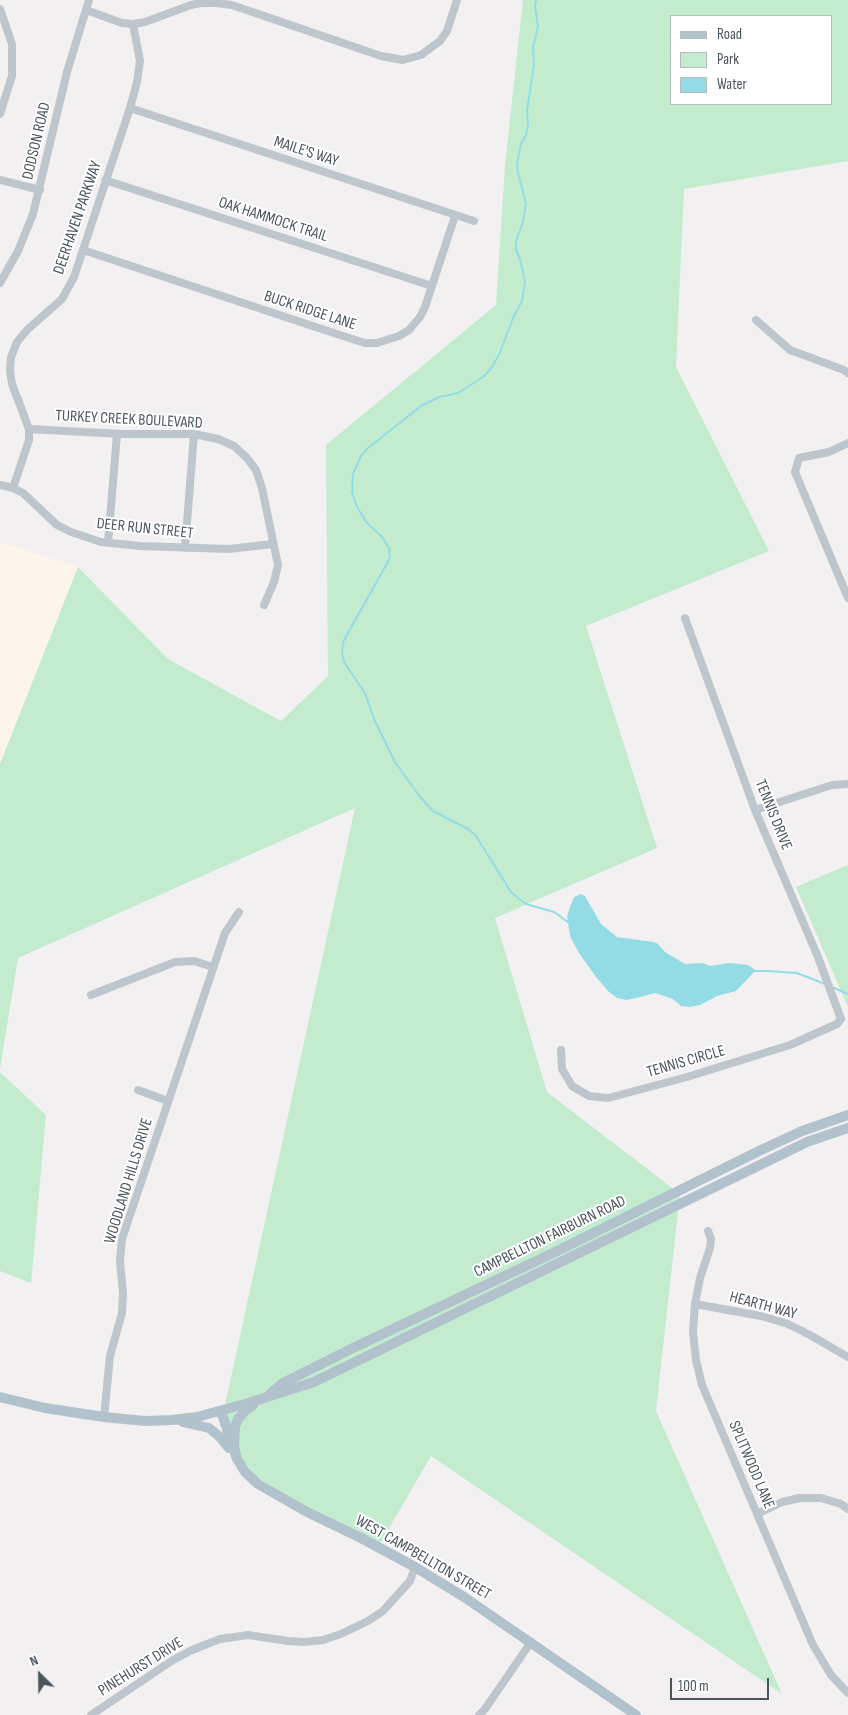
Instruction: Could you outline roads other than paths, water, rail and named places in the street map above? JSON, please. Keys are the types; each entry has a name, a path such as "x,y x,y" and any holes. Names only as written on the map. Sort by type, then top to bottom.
{"main road":[{"name":"CAMPBELLTON FAIRBURN ROAD","path":"270,1395 282,1383 549,1255 780,1141 848,1115"},
{"name":"CAMPBELLTON FAIRBURN ROAD","path":"0,1397 45,1408 104,1417 145,1421 172,1420 197,1417 221,1411 314,1382 764,1162 807,1142 848,1128"},
{"path":"237,1459 234,1437 238,1419 254,1404 270,1395"},
{"name":"WEST CAMPBELLTON STREET","path":"221,1411 237,1459 245,1472 258,1484 307,1512 415,1567 464,1597 636,1715"},
{"path":"172,1420 209,1428 220,1437 237,1459"}],"street":[{"name":"DODSON ROAD","path":"0,283 18,250 33,214 67,72 89,0"},
{"path":"86,10 116,21 133,24 145,22 191,4 210,2 233,3 381,56 403,60 421,55 440,41 447,31 457,0"},
{"path":"0,8 12,44 12,76 0,114"},
{"name":"DEERHAVEN PARKWAY","path":"29,429 12,384 10,371 11,357 22,335 62,298 69,287 83,250 130,108 140,61 133,24"},
{"name":"MAILE'S WAY","path":"130,108 474,221"},
{"path":"0,180 40,190"},
{"name":"OAK HAMMOCK TRAIL","path":"106,180 432,286"},
{"name":"BUCK RIDGE LANE","path":"83,250 365,343 378,343 390,340 410,330 420,317 455,216"},
{"path":"756,320 790,350 848,372"},
{"path":"13,488 28,440 29,429"},
{"name":"TURKEY CREEK BOULEVARD","path":"29,429 117,434 194,434 218,439 234,446 256,470 262,488 278,565 274,582 264,605"},
{"path":"108,543 117,434"},
{"path":"185,548 194,434"},
{"path":"848,443 829,452 799,458 795,472 848,598"},
{"name":"DEER RUN STREET","path":"0,485 23,493 58,524 71,532 100,542 229,549 273,544"},
{"name":"TENNIS DRIVE","path":"685,618 755,810 818,957 841,1019"},
{"path":"755,810 832,785 848,784"},
{"name":"WOODLAND HILLS DRIVE","path":"104,1417 110,1356 122,1313 123,1293 120,1261 122,1239 225,933 239,912"},
{"path":"91,995 175,962 194,961 213,967"},
{"name":"TENNIS CIRCLE","path":"561,1050 562,1068 572,1086 589,1096 608,1098 687,1077 790,1045 837,1024 841,1019"},
{"name":"WOODLAND HILLS DRIVE","path":"138,1090 168,1101"},
{"name":"SPLITWOOD LANE","path":"708,1231 710,1248 700,1278 695,1304 693,1332 696,1360 702,1385 820,1660 848,1693"},
{"name":"HEARTH WAY","path":"695,1304 761,1316 788,1324 848,1357"},
{"path":"757,1514 782,1502 800,1498 821,1498 841,1504 848,1509"},
{"name":"PINEHURST DRIVE","path":"91,1715 173,1660 220,1639 248,1635 304,1642 323,1640 341,1634 368,1621 382,1611 410,1581 415,1567"},
{"path":"479,1715 531,1642"}],"water":[{"path":"581,894 585,896 601,924 617,937 654,942 665,952 685,964 703,963 710,966 729,963 748,965 755,971 736,991 717,996 700,1005 690,1007 681,1006 673,999 655,993 626,1000 617,998 596,977 579,953 570,936 567,916 574,897"}],"waterway":[{"path":"536,0 538,27 533,47 534,65 527,110 528,125 517,163 526,203 523,222 516,241 516,250 525,282 522,301 513,318 499,355 490,370 483,377 458,393 439,397 421,406 368,448 361,456 353,474 352,493 357,507 367,523 382,537 389,548 390,558 343,642 342,652 344,662 365,693 374,719 395,762 420,797 433,811 468,829 476,836 511,892 518,898 526,904 554,912 568,922"},
{"path":"755,971 797,973 825,984"},
{"path":"832,987 848,994"}]}
